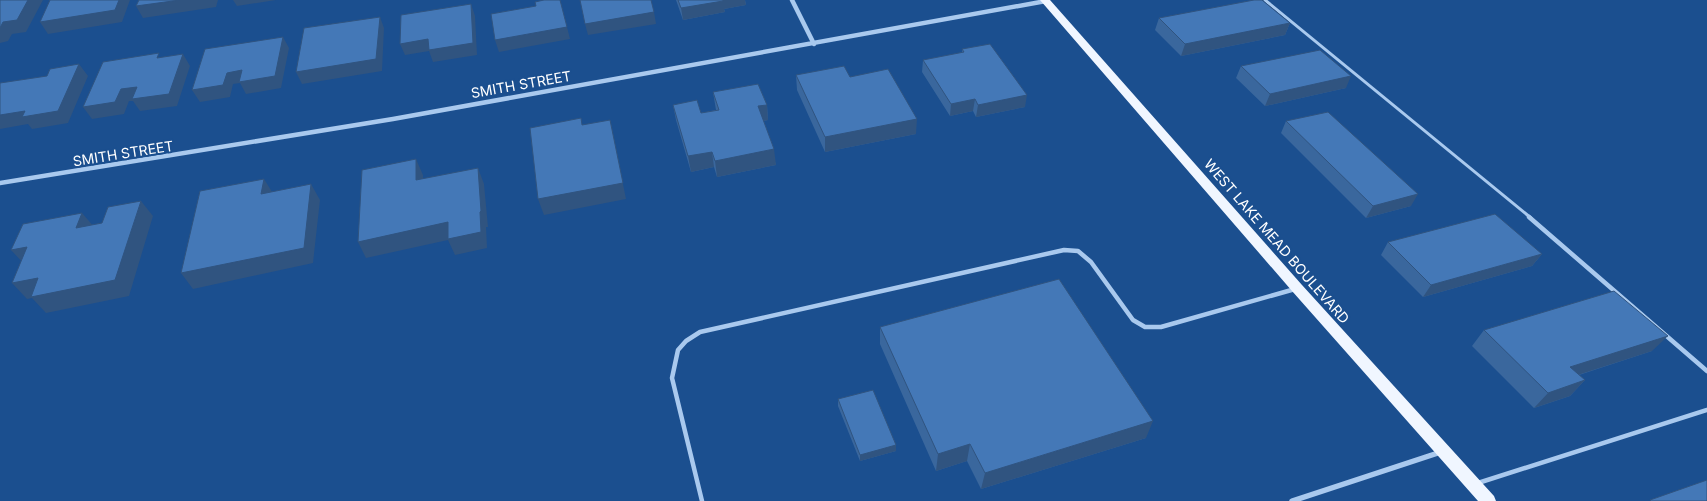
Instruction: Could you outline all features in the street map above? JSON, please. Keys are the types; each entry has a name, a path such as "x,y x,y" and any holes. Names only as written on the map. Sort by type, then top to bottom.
{"main road":[{"name":"WEST LAKE MEAD BOULEVARD","path":"1045,0 1297,288 1488,501"}],"street":[{"path":"792,0 814,44"},
{"name":"SMITH STREET","path":"0,184 168,158 814,44 1045,0"},
{"path":"1292,501 1444,451"}],"lane":[{"path":"1265,0 1403,110 1707,371"},
{"path":"702,501 672,378 673,359 683,341 700,332 1064,250 1078,251 1091,262 1133,320 1145,326 1161,327 1297,288"},
{"path":"1474,485 1707,410"}],"building":[{"path":"0,0 28,0 17,20 3,22 0,28"},
{"path":"50,0 119,0 115,10 40,22"},
{"path":"139,0 180,0 136,6"},
{"path":"560,0 567,27 495,40 491,14 536,6 535,2"},
{"path":"580,0 651,0 654,12 585,24"},
{"path":"678,0 723,0 723,1 681,8"},
{"path":"1262,0 1290,23 1185,44 1159,18"},
{"path":"471,4 473,43 429,50 428,39 400,44 401,15"},
{"path":"380,17 376,59 296,72 304,28"},
{"path":"283,37 275,76 239,82 242,70 227,73 223,85 192,90 205,49"},
{"path":"990,44 1027,95 978,105 975,99 951,104 923,60 964,52 962,49"},
{"path":"1320,50 1351,76 1270,94 1241,66"},
{"path":"159,53 157,58 183,54 169,94 132,99 137,87 121,89 115,102 83,107 103,62"},
{"path":"79,64 58,111 22,117 25,111 0,115 0,83 47,76 50,69"},
{"path":"844,66 850,77 888,69 917,119 825,137 796,75"},
{"path":"758,84 767,105 758,106 774,149 715,161 712,152 688,156 673,105 697,100 701,113 719,110 713,92"},
{"path":"1328,112 1418,194 1373,206 1286,121"},
{"path":"581,118 582,125 610,120 623,183 538,199 530,128"},
{"path":"416,159 416,180 478,168 481,232 448,239 448,222 358,242 362,170"},
{"path":"264,179 261,194 311,184 304,248 181,273 200,191"},
{"path":"141,201 115,280 31,297 38,278 12,283 27,247 11,250 23,224 82,213 76,228 102,223 108,207"},
{"path":"1495,214 1542,254 1431,285 1388,242"},
{"path":"1059,279 1153,421 985,473 970,444 938,454 880,327"},
{"path":"1614,291 1668,336 1570,367 1585,380 1548,393 1484,330"},
{"path":"873,390 896,445 860,455 838,399"},
{"path":"1707,480 1707,501 1650,500"}]}
